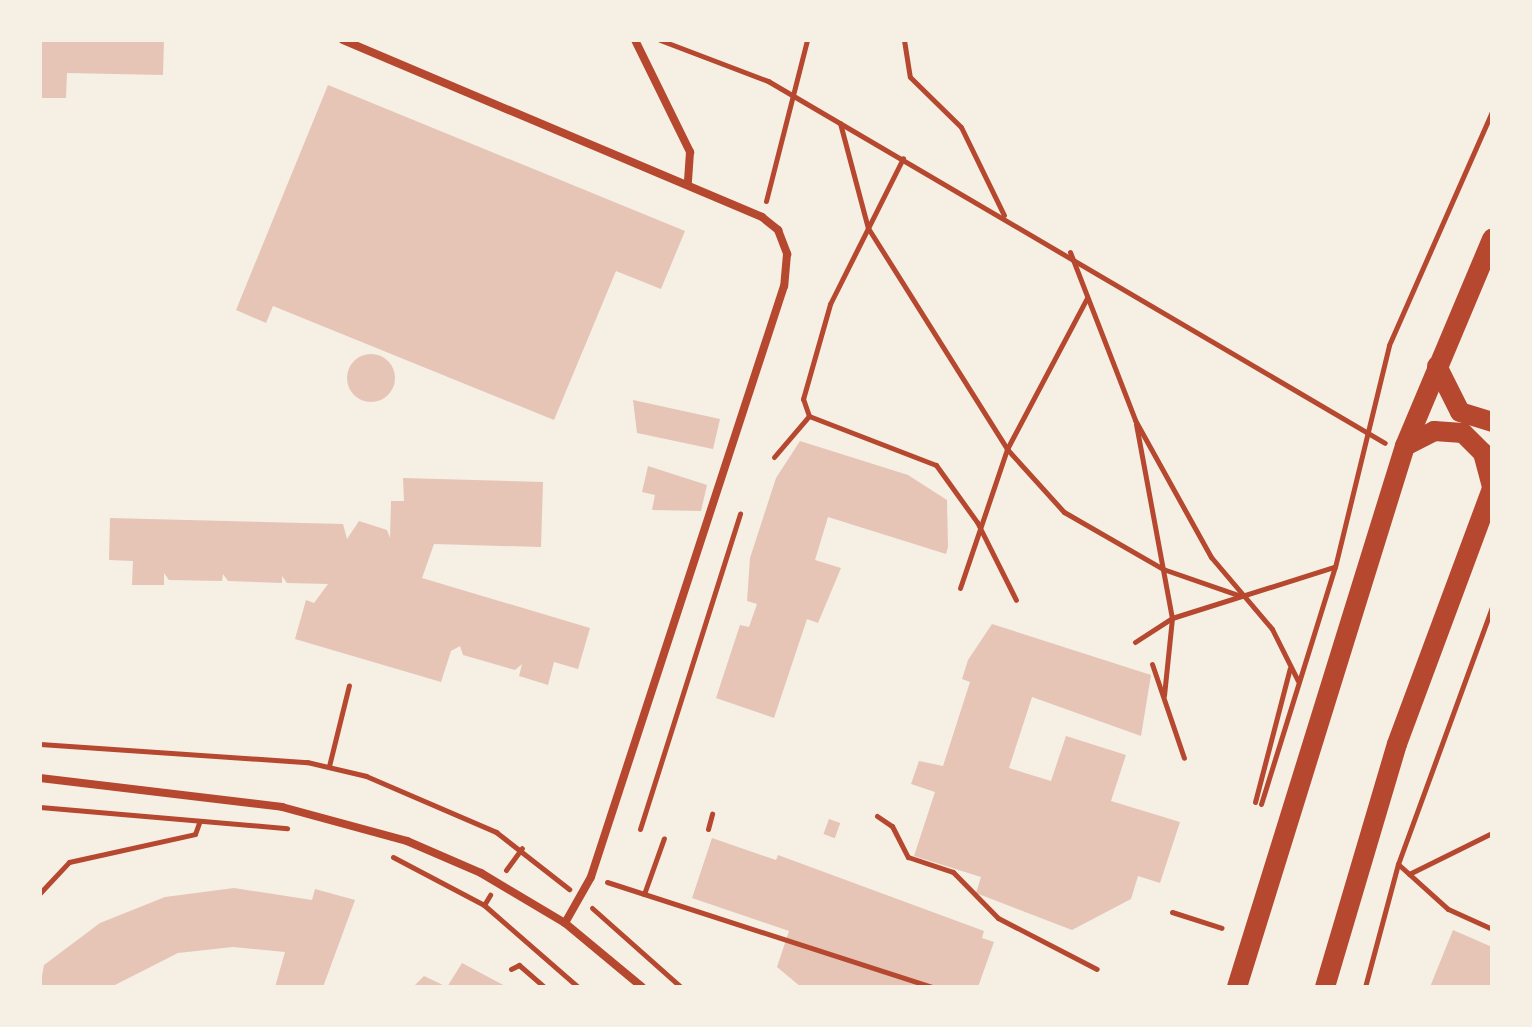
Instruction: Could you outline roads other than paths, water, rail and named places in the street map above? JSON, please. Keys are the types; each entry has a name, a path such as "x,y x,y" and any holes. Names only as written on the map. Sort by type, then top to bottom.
{"main road":[{"path":"1237,987 1404,451 1492,239"},
{"path":"1437,366 1460,412 1492,422"},
{"path":"1325,987 1397,744 1492,488 1483,453 1463,433 1434,431 1404,451"}],"street":[{"path":"343,40 762,217 778,230 787,254 784,286 591,877 565,923"},
{"path":"635,40 690,152 688,184"},
{"path":"40,778 344,820 453,859 497,883 565,923 642,987"}]}
